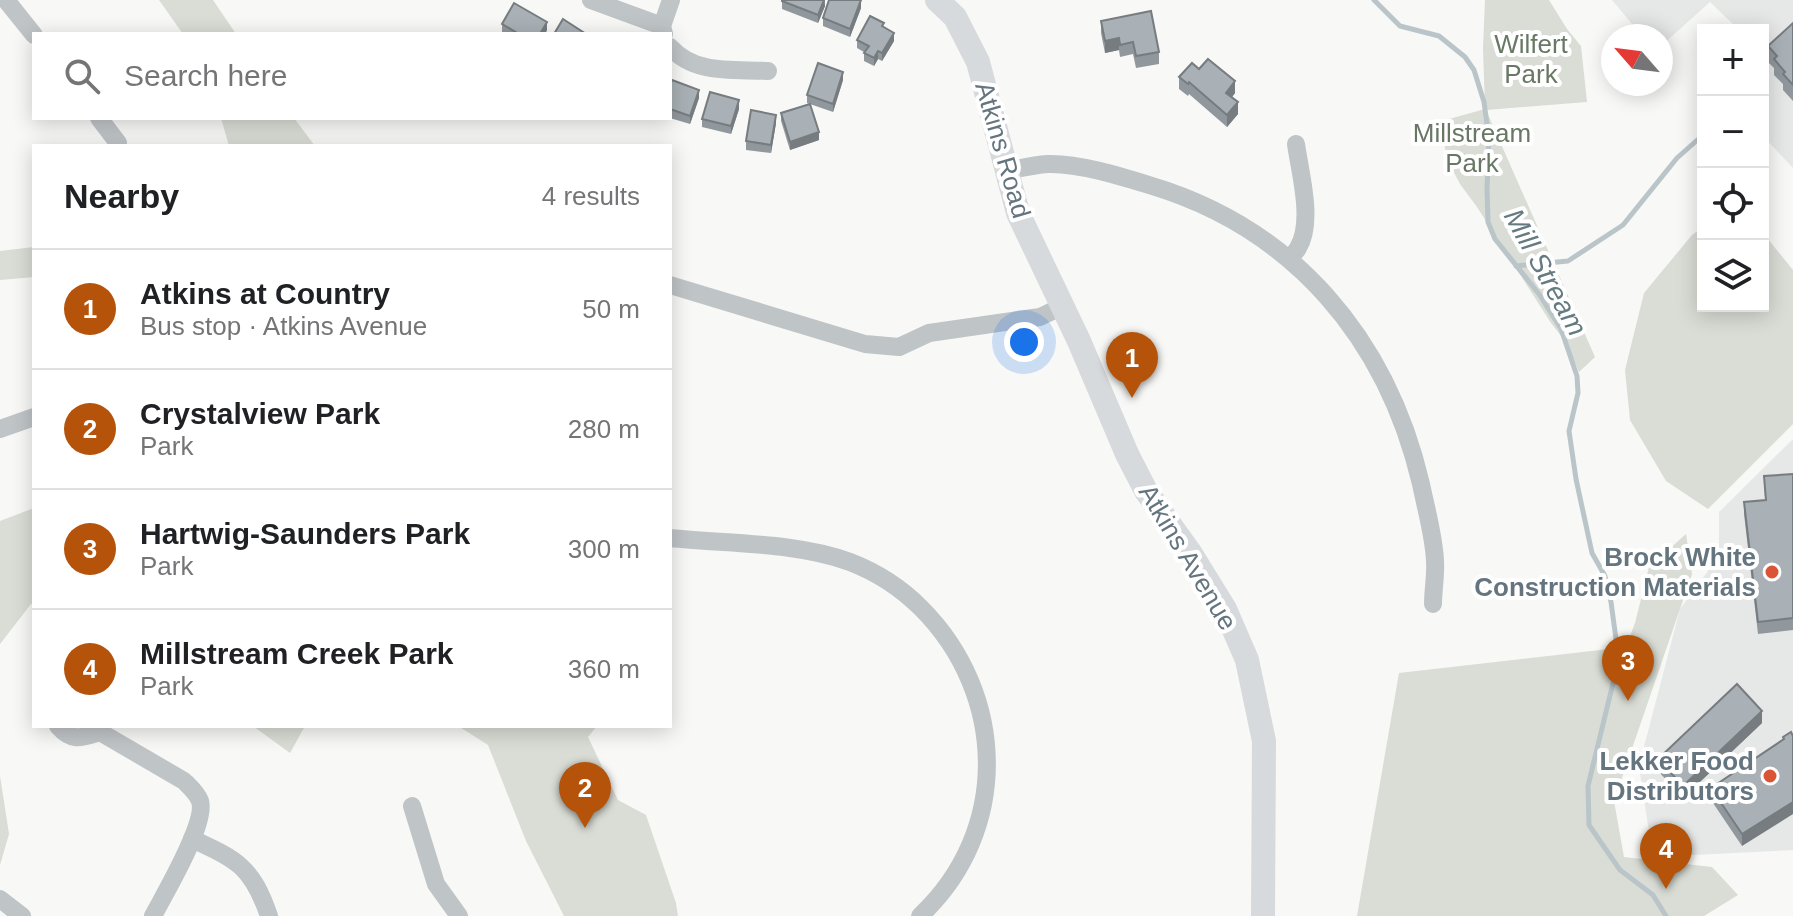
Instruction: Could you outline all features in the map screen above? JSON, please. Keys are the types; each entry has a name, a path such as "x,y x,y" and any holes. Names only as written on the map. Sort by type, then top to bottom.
{"street":[{"path":"6,0 32,32"},
{"path":"591,0 663,30 671,0"},
{"name":"Atkins Road","path":"937,0 955,17 978,62 1018,213 1063,306"},
{"path":"672,49 680,58 701,68 768,71"},
{"path":"101,120 118,143"},
{"path":"1290,258 1299,248 1306,227 1296,144"},
{"path":"1006,171 1052,164 1116,175 1159,188 1202,204 1290,258 1334,305 1363,343 1388,386 1403,422 1421,485 1435,560 1433,604"},
{"path":"672,286 865,344 899,347 929,333 1040,317 1063,306"},
{"name":"Atkins Avenue","path":"1063,306 1146,491 1225,609 1247,660 1264,741 1263,916"},
{"path":"0,429 32,418"},
{"path":"672,538 819,552 852,563 884,579 908,596 938,626 958,654 976,691 985,730 988,760 985,797 975,835 954,877 920,916"},
{"path":"60,728 66,735 75,738 100,729 184,781 200,802 201,816 192,839 153,916"},
{"path":"412,806 436,884 459,916"},
{"path":"192,839 233,859 249,874 260,890 269,916"},
{"path":"0,899 22,916"}],"shaded area":[{"path":"1612,0 1793,0 1793,168 1769,142 1769,24 1733,24 1710,2 1673,35 1673,24 1632,24"},
{"path":"1793,439 1793,850 1694,855 1651,845 1639,766 1680,609 1719,556 1719,512"}],"green space":[{"path":"159,0 213,0 235,32 182,32"},
{"path":"1485,0 1549,0 1581,46 1587,102 1486,110 1595,357 1579,372 1565,341 1460,184 1447,159 1442,131 1449,119 1485,109"},
{"path":"222,120 296,120 314,144 228,144"},
{"path":"1697,231 1697,312 1769,312 1769,240 1793,270 1793,424 1708,509 1666,481 1630,420 1625,370 1644,293"},
{"path":"32,247 32,277 0,280 0,251"},
{"path":"32,509 32,604 0,644 0,521"},
{"path":"1686,534 1692,574 1614,801 1624,857 1712,867 1738,895 1704,916 1357,916 1399,673 1626,647 1649,567"},
{"path":"256,728 304,728 290,753"},
{"path":"461,728 595,728 588,737 618,800 646,815 678,916 564,916 526,841 488,745"},
{"path":"0,776 9,834 0,865"}],"building":[{"path":"782,0 824,0 818,15"},
{"path":"829,0 861,0 850,29 823,18"},
{"path":"514,3 547,22 541,32 516,32 502,24"},
{"path":"1151,11 1159,52 1136,56 1133,42 1120,45 1119,38 1105,41 1101,21"},
{"path":"870,16 894,33 882,53 878,51 874,58 864,53 869,46 857,40"},
{"path":"563,19 583,32 555,32"},
{"path":"1793,23 1793,85 1783,74 1785,72 1774,59 1777,56 1769,45"},
{"path":"1208,59 1235,81 1226,93 1238,102 1227,115 1179,77 1192,63 1199,69"},
{"path":"818,63 843,72 833,104 807,95"},
{"path":"672,80 699,90 690,116 672,110"},
{"path":"710,92 739,100 731,126 702,119"},
{"path":"810,104 819,132 790,142 781,113"},
{"path":"751,110 776,115 771,145 746,141"},
{"name":"Brock White Construction Materials","path":"1793,474 1793,618 1758,622 1744,502 1766,500 1764,476"},
{"path":"1737,684 1762,711 1683,786 1658,759"},
{"name":"Lekker Food Distributors","path":"1791,732 1793,802 1742,834 1711,788"}],"waterway":[{"name":"Mill Stream","path":"1374,0 1400,26 1439,36 1465,57 1474,70 1484,102 1489,139 1488,222 1495,239 1539,294 1561,329 1577,376 1578,393 1569,431 1576,479 1592,553 1605,576 1616,639 1615,675 1588,786 1589,825 1620,870 1653,895 1666,916"},
{"path":"1516,266 1568,261 1623,225 1677,158 1697,140"}],"place":[{"name":"Atkins at Country","path":"1132,398"},
{"name":"Brock White Construction Materials","path":"1772,572"},
{"name":"Hartwig-Saunders Park","path":"1628,701"},
{"name":"Lekker Food Distributors","path":"1770,776"},
{"name":"Crystalview Park","path":"585,828"},
{"name":"Millstream Creek Park","path":"1666,889"}],"park label":[{"name":"Wilfert Park","path":"1531,59"},
{"name":"Millstream Park","path":"1472,148"}]}
